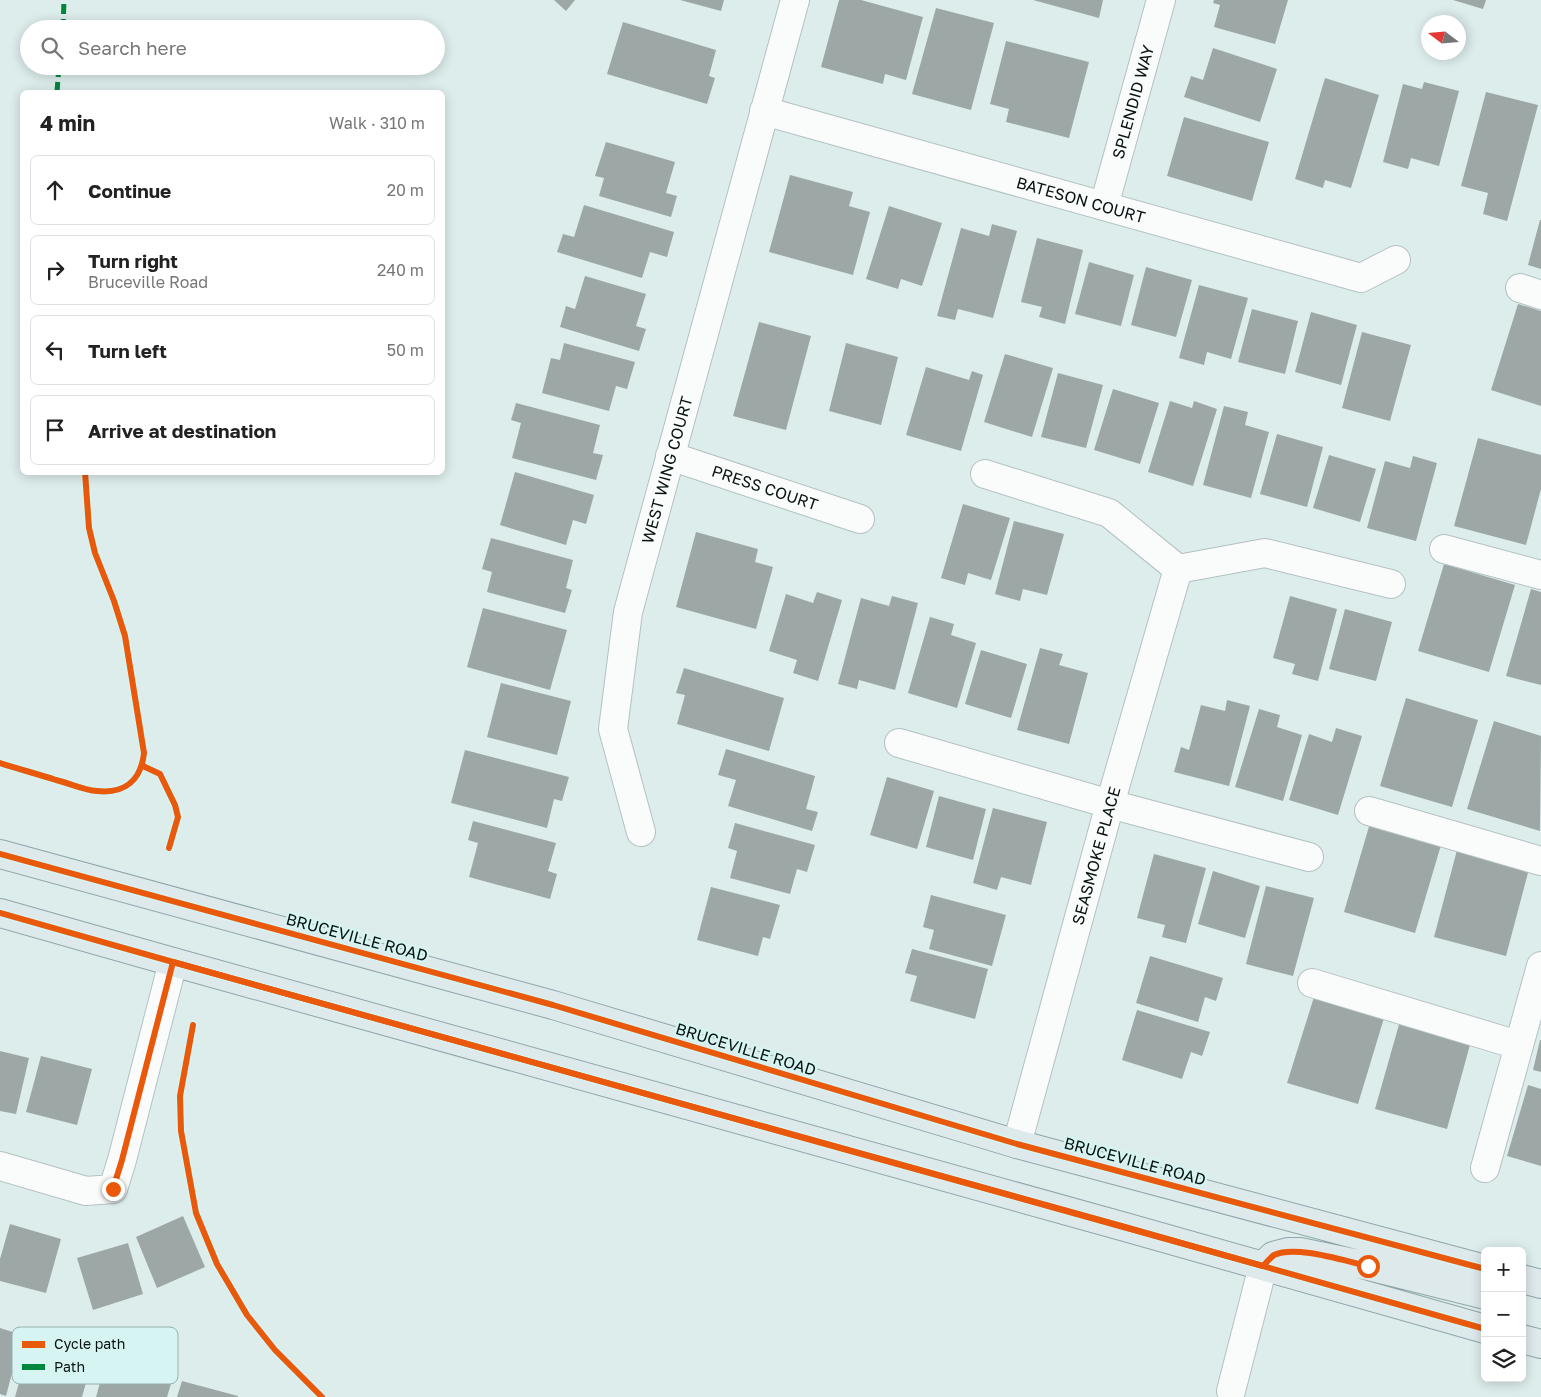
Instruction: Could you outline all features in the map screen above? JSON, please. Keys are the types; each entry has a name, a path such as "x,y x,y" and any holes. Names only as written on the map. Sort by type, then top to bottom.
{"main road":[{"name":"BRUCEVILLE ROAD","path":"0,854 553,1005 1017,1144 1481,1268"},
{"path":"0,913 1481,1327"},
{"path":"1263,1266 1273,1256 1288,1252 1300,1252 1368,1266 1481,1294"},
{"path":"1526,1280 1541,1284"},
{"path":"1526,1292 1541,1290"},
{"path":"1526,1340 1541,1344"}],"street":[{"name":"WEST WING COURT","path":"641,832 614,729 628,612 795,0"},
{"name":"SPLENDID WAY","path":"1104,206 1161,0"},
{"name":"BATESON COURT","path":"764,111 1361,278 1396,260"},
{"name":"PRESS COURT","path":"670,456 860,519"},
{"path":"985,474 1109,513 1178,569 1265,553 1391,584"},
{"path":"1444,549 1541,575"},
{"name":"SEASMOKE PLACE","path":"1017,1144 1110,804 1178,569"},
{"path":"900,743 1110,804 1309,858"},
{"path":"1369,812 1541,861"},
{"path":"0,1166 86,1191 113,1189 173,962"},
{"path":"1485,1168 1541,966"},
{"path":"1312,983 1518,1045"},
{"path":"1231,1391 1263,1266"}],"building":[{"path":"554,0 575,0 566,11"},
{"path":"680,0 724,0 721,11"},
{"path":"839,0 861,0 923,17 906,80 885,74 883,84 821,67"},
{"path":"1033,0 1103,0 1099,18"},
{"path":"1214,0 1288,0 1275,44 1214,27 1220,5 1213,3"},
{"path":"1453,0 1486,0 1483,9"},
{"path":"936,8 994,23 971,110 912,94"},
{"path":"623,22 716,50 709,76 715,78 707,104 607,74"},
{"path":"1006,41 1089,62 1069,138 1006,122 1009,109 990,104"},
{"path":"1213,48 1277,69 1260,122 1184,97 1191,76 1203,80"},
{"path":"1325,78 1379,95 1351,188 1325,180 1323,188 1295,179"},
{"path":"1424,82 1459,91 1439,166 1411,158 1408,169 1383,162 1403,84 1422,89"},
{"path":"1486,92 1538,105 1507,221 1483,214 1488,193 1461,186"},
{"path":"1184,117 1269,142 1252,201 1167,176"},
{"path":"606,142 675,162 666,193 677,196 671,217 599,196 604,178 595,176"},
{"path":"790,175 853,192 849,206 870,212 853,275 769,252"},
{"path":"584,205 674,232 667,257 650,252 642,278 557,252 563,234 574,237"},
{"path":"889,206 942,223 922,286 901,279 898,289 866,279"},
{"path":"1541,220 1541,269 1528,265"},
{"path":"992,224 1017,231 993,318 958,309 955,320 937,316 961,228 989,236"},
{"path":"1037,238 1083,250 1065,324 1039,317 1042,307 1021,302"},
{"path":"1089,262 1134,275 1121,326 1075,314"},
{"path":"1146,267 1192,280 1176,337 1131,325"},
{"path":"585,276 646,294 636,326 646,329 639,351 560,327 566,306 575,309"},
{"path":"1199,285 1248,298 1231,359 1207,352 1204,365 1179,358"},
{"path":"1518,304 1541,311 1541,406 1491,390"},
{"path":"1252,309 1298,321 1285,374 1238,362"},
{"path":"1311,312 1357,325 1341,385 1295,372"},
{"path":"759,322 811,336 786,430 733,416"},
{"path":"1362,332 1411,345 1390,421 1342,408"},
{"path":"564,343 635,362 627,389 616,386 609,411 542,393 551,358 560,360"},
{"path":"846,343 898,357 881,425 829,411"},
{"path":"1005,354 1053,368 1032,437 984,422"},
{"path":"926,367 969,380 972,371 983,375 961,451 906,435"},
{"path":"1058,373 1103,385 1086,448 1041,437"},
{"path":"1113,389 1159,403 1140,464 1094,450"},
{"path":"1170,401 1192,408 1194,401 1217,409 1193,486 1148,472"},
{"path":"516,403 600,425 593,453 603,455 596,480 512,458 521,423 511,420"},
{"path":"1224,406 1248,412 1245,425 1269,432 1251,498 1203,485"},
{"path":"1277,434 1323,447 1307,507 1260,494"},
{"path":"1478,438 1541,455 1541,489 1526,545 1454,526"},
{"path":"1329,455 1376,469 1360,522 1313,508"},
{"path":"1413,456 1437,463 1416,541 1367,528 1385,461 1410,468"},
{"path":"515,472 594,495 586,524 573,520 566,545 500,525"},
{"path":"963,504 1010,518 991,580 968,573 965,585 941,578"},
{"path":"1014,521 1064,534 1047,595 1023,589 1020,601 995,594"},
{"path":"696,532 758,549 755,562 773,567 756,629 676,607"},
{"path":"491,538 573,560 566,588 572,590 565,613 487,592 492,572 482,569"},
{"path":"1444,564 1515,585 1489,672 1418,651"},
{"path":"1531,589 1541,592 1541,685 1506,676"},
{"path":"817,592 842,600 818,681 793,673 797,660 769,651 786,594 813,603"},
{"path":"892,596 918,603 895,690 859,680 857,689 838,684 861,598 889,606"},
{"path":"1290,596 1337,609 1318,681 1292,674 1295,664 1273,658"},
{"path":"483,608 567,630 550,690 467,667"},
{"path":"1345,609 1392,622 1376,681 1329,669"},
{"path":"930,617 954,624 951,635 976,643 957,708 908,693"},
{"path":"1040,648 1063,654 1059,665 1088,673 1069,744 1017,730"},
{"path":"981,650 1027,664 1011,718 965,704"},
{"path":"684,668 784,698 769,751 677,724 685,695 676,693"},
{"path":"501,683 571,701 557,755 487,737"},
{"path":"1406,698 1478,720 1452,807 1380,786"},
{"path":"1227,700 1250,706 1229,786 1174,772 1181,747 1189,750 1201,705 1225,711"},
{"path":"1259,709 1280,715 1277,727 1302,735 1283,801 1235,787"},
{"path":"1494,721 1541,736 1540,831 1467,809"},
{"path":"1336,728 1362,736 1338,815 1289,800 1309,734 1332,742"},
{"path":"726,749 815,776 806,809 818,812 812,831 728,806 736,780 718,775"},
{"path":"465,750 569,777 562,801 554,799 547,828 451,803"},
{"path":"887,777 934,791 917,849 870,835"},
{"path":"939,796 986,809 973,860 926,847"},
{"path":"993,808 1047,822 1031,885 1001,877 997,890 973,883"},
{"path":"473,821 556,843 548,871 557,874 550,899 469,877 478,843 468,840"},
{"path":"735,823 815,845 807,872 797,869 790,894 730,878 737,851 728,848"},
{"path":"1370,823 1441,845 1415,933 1344,912"},
{"path":"1457,850 1529,869 1506,956 1434,937"},
{"path":"1154,854 1206,868 1186,943 1162,937 1165,925 1137,918"},
{"path":"1213,871 1260,886 1245,938 1198,924"},
{"path":"1266,886 1314,898 1293,976 1246,964"},
{"path":"711,887 780,905 770,939 763,937 758,956 697,940"},
{"path":"931,895 1006,915 992,966 929,949 934,930 923,927"},
{"path":"912,949 988,969 975,1019 910,1001 917,976 905,973"},
{"path":"1150,956 1223,978 1216,1001 1205,997 1198,1022 1136,1003"},
{"path":"1314,997 1384,1018 1358,1104 1287,1083"},
{"path":"1137,1010 1210,1032 1202,1056 1191,1052 1182,1079 1122,1060"},
{"path":"1400,1021 1471,1041 1447,1129 1375,1109"},
{"path":"1541,1040 1541,1072 1533,1070"},
{"path":"0,1051 29,1058 16,1114 0,1111"},
{"path":"41,1056 92,1069 77,1125 26,1112"},
{"path":"1528,1085 1541,1089 1541,1166 1507,1156"},
{"path":"183,1216 205,1267 157,1288 136,1237"},
{"path":"10,1224 61,1239 46,1293 0,1281 0,1259"},
{"path":"128,1243 143,1294 93,1310 77,1258"},
{"path":"0,1328 12,1332 12,1373 6,1396 0,1394"},
{"path":"182,1381 238,1396 238,1397 177,1397"},
{"path":"19,1384 86,1384 82,1397 15,1397"},
{"path":"100,1384 171,1384 167,1397 96,1397"}],"marked path":[{"path":"63,20 64,0"},
{"path":"57,90 58,75"}],"cycle path":[{"path":"0,763 97,791 116,790 130,783 135,778 142,763 144,753 125,636 114,601 95,553 89,528 85,475"},
{"path":"143,766 160,774 175,805 178,817 169,848"},
{"path":"0,854 553,1005 1017,1144 1481,1268"},
{"path":"0,913 1481,1328"},
{"path":"193,1025 180,1096 181,1131 196,1213 217,1264 247,1315 275,1350 322,1397"}],"route":[{"path":"113,1189 173,962 1263,1266 1273,1256 1288,1252 1300,1252 1368,1266"}]}
